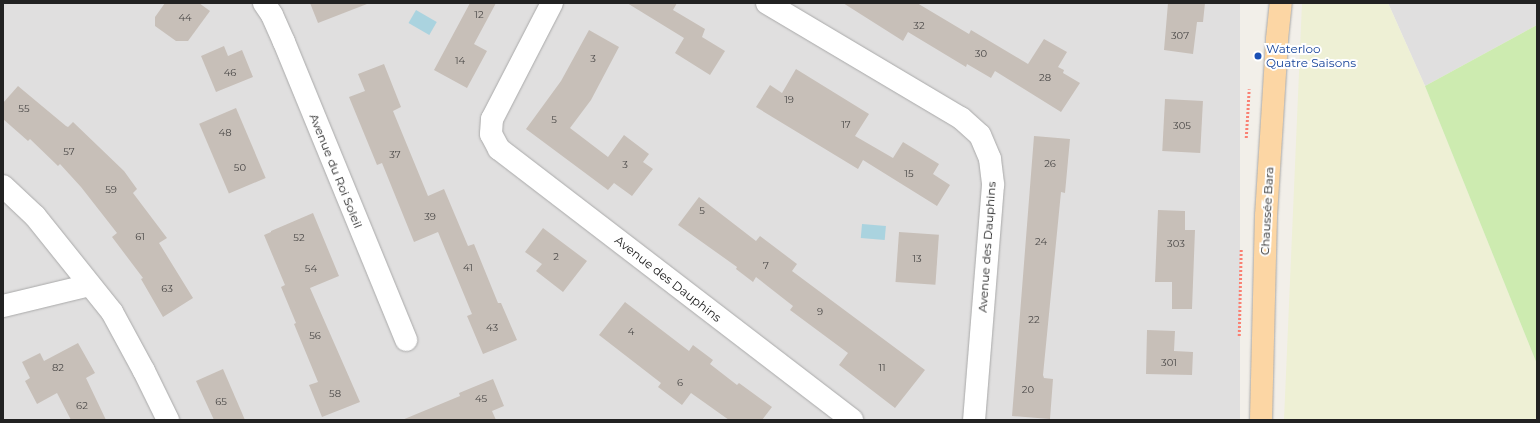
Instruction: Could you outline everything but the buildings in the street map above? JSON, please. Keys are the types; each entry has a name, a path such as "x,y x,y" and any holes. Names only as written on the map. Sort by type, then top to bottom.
{"main road":[{"name":"Chaussée Bara","path":"1261,420 1266,216 1277,38 1281,3"}],"street":[{"name":"Avenue du Roi Soleil","path":"264,3 272,15 284,42 406,340"},
{"name":"Avenue des Dauphins","path":"552,3 492,119 490,134 499,149 852,420"},
{"name":"Avenue des Dauphins","path":"767,3 961,118 980,135 990,159 993,185 974,420"},
{"path":"3,186 35,216 112,312 144,370 168,420"},
{"path":"3,306 90,285"}],"shaded area":[{"path":"3,3 1240,3 1240,420 3,420"},
{"path":"1388,3 1537,3 1537,25 1425,86"}],"green space":[{"path":"1302,3 1388,3 1425,86 1537,364 1537,420 1284,420"},
{"path":"1537,25 1537,364 1425,86"}],"water":[{"path":"416,10 437,22 429,35 408,23"},
{"path":"862,224 886,226 885,240 861,238"}],"place":[{"name":"Waterloo Quatre Saisons","path":"1258,56"}]}
